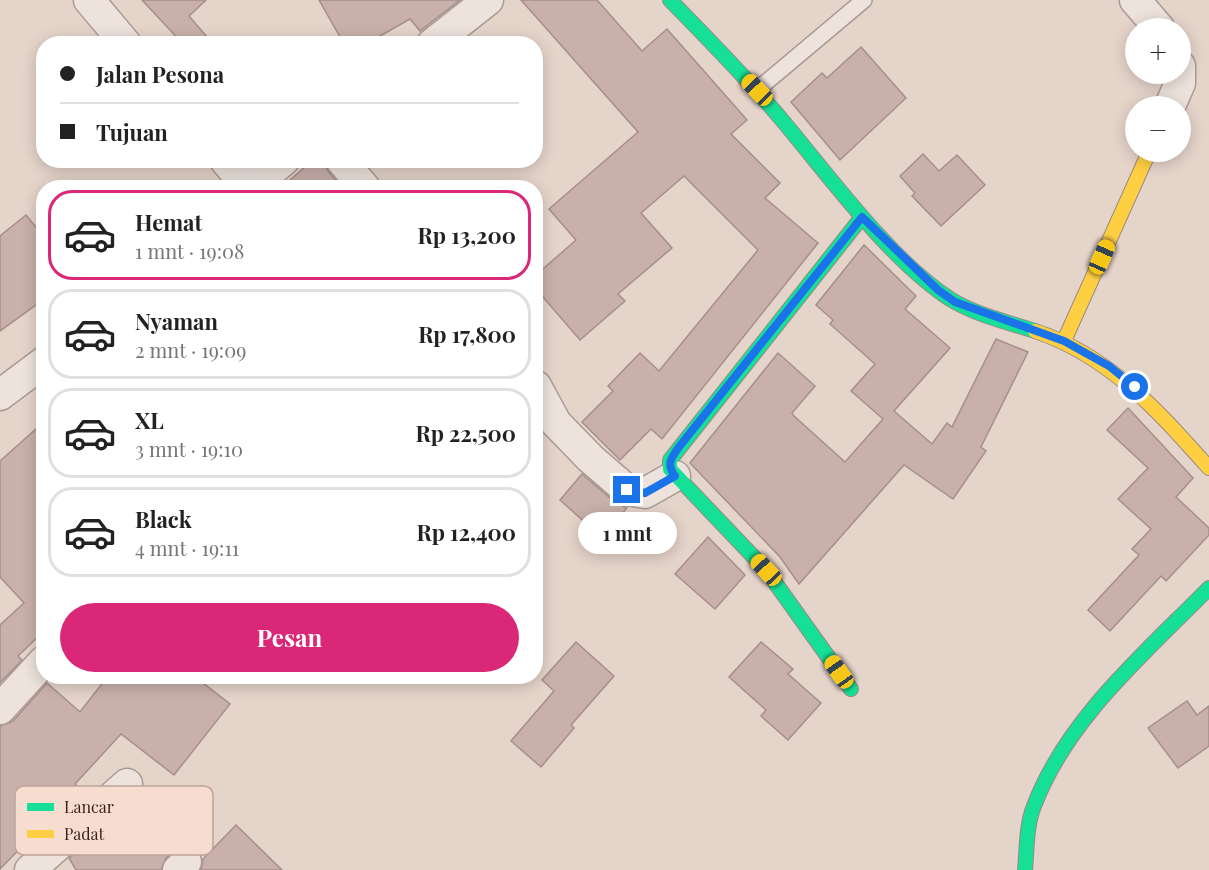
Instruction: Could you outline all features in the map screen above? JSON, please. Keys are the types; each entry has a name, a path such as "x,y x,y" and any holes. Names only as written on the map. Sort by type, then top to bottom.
{"street":[{"path":"89,0 119,36"},
{"path":"442,36 488,0"},
{"path":"670,0 757,90 862,217 938,290 955,302 1064,341 1109,366 1135,387 1209,468"},
{"path":"1136,0 1151,18"},
{"path":"1064,341 1145,162"},
{"path":"232,168 242,180"},
{"path":"259,180 274,168"},
{"path":"348,168 357,180"},
{"path":"851,689 766,570 675,476 670,469 670,460 862,217"},
{"path":"0,395 36,368"},
{"path":"543,399 556,423 591,459 627,490 645,493 675,476"},
{"path":"1024,870 1034,808 1051,772 1078,730 1116,686 1209,588"},
{"path":"0,708 36,670"},
{"path":"30,870 47,855"}],"lane":[{"path":"757,90 864,0"}],"building":[{"path":"142,0 206,0 189,16 206,36 176,36"},
{"path":"319,0 460,0 420,31 410,19 380,36 339,36"},
{"path":"521,0 597,0 642,51 667,29 747,120 731,134 780,183 765,198 818,243 662,439 651,429 620,460 582,422 613,391 608,386 640,353 659,371 758,250 684,176 641,213 672,248 618,294 625,301 580,340 543,297 543,269 576,240 549,209 638,132"},
{"path":"861,47 906,98 840,160 791,102 822,73 827,78"},
{"path":"923,154 939,171 957,155 985,185 941,226 912,196 915,193 900,176"},
{"path":"304,168 327,168 335,180 290,180"},
{"path":"26,215 36,227 36,305 0,331 0,236"},
{"path":"864,245 916,296 905,309 950,348 894,411 932,444 947,423 952,427 996,339 1028,352 981,447 986,451 953,499 904,465 799,584 780,557 690,463 778,353 815,386 792,413 845,462 883,419 851,391 875,364 830,324 833,320 816,305"},
{"path":"1128,408 1193,478 1176,497 1209,528 1209,535 1166,581 1161,576 1110,631 1088,610 1139,555 1132,549 1151,529 1118,499 1148,468 1107,430"},
{"path":"36,429 36,639 18,656 22,660 0,683 0,625 24,603 0,577 0,461"},
{"path":"582,474 616,503 627,508 601,537 560,500"},
{"path":"708,537 745,575 715,609 675,574"},
{"path":"576,642 614,676 571,725 574,728 541,767 511,741 554,691 543,679"},
{"path":"761,642 793,669 788,674 821,703 788,740 761,716 766,710 729,677"},
{"path":"46,684 80,712 102,684 204,684 230,704 174,775 121,734 75,784 77,786 15,786 15,854 0,869 0,726 13,721"},
{"path":"1187,701 1197,715 1209,706 1209,746 1178,768 1148,728"},
{"path":"236,825 282,870 201,870 203,859 207,855 213,855 213,849"},
{"path":"72,855 170,855 161,870 76,870 69,858"}],"traffic: fast":[{"path":"670,0 755,89 861,216 927,282 960,305 992,318 1035,331"},
{"path":"851,689 766,570 670,469 670,460 862,217"},
{"path":"1025,870 1031,814 1048,774 1066,744 1110,689 1209,588"}],"traffic: slow":[{"path":"1064,341 1145,162"},
{"path":"1035,331 1062,342 1110,370 1151,406 1209,468"}],"route":[{"path":"627,490 645,493 675,476 670,469 670,460 679,447 862,217 938,290 955,302 1064,341 1109,366 1135,387"}]}
